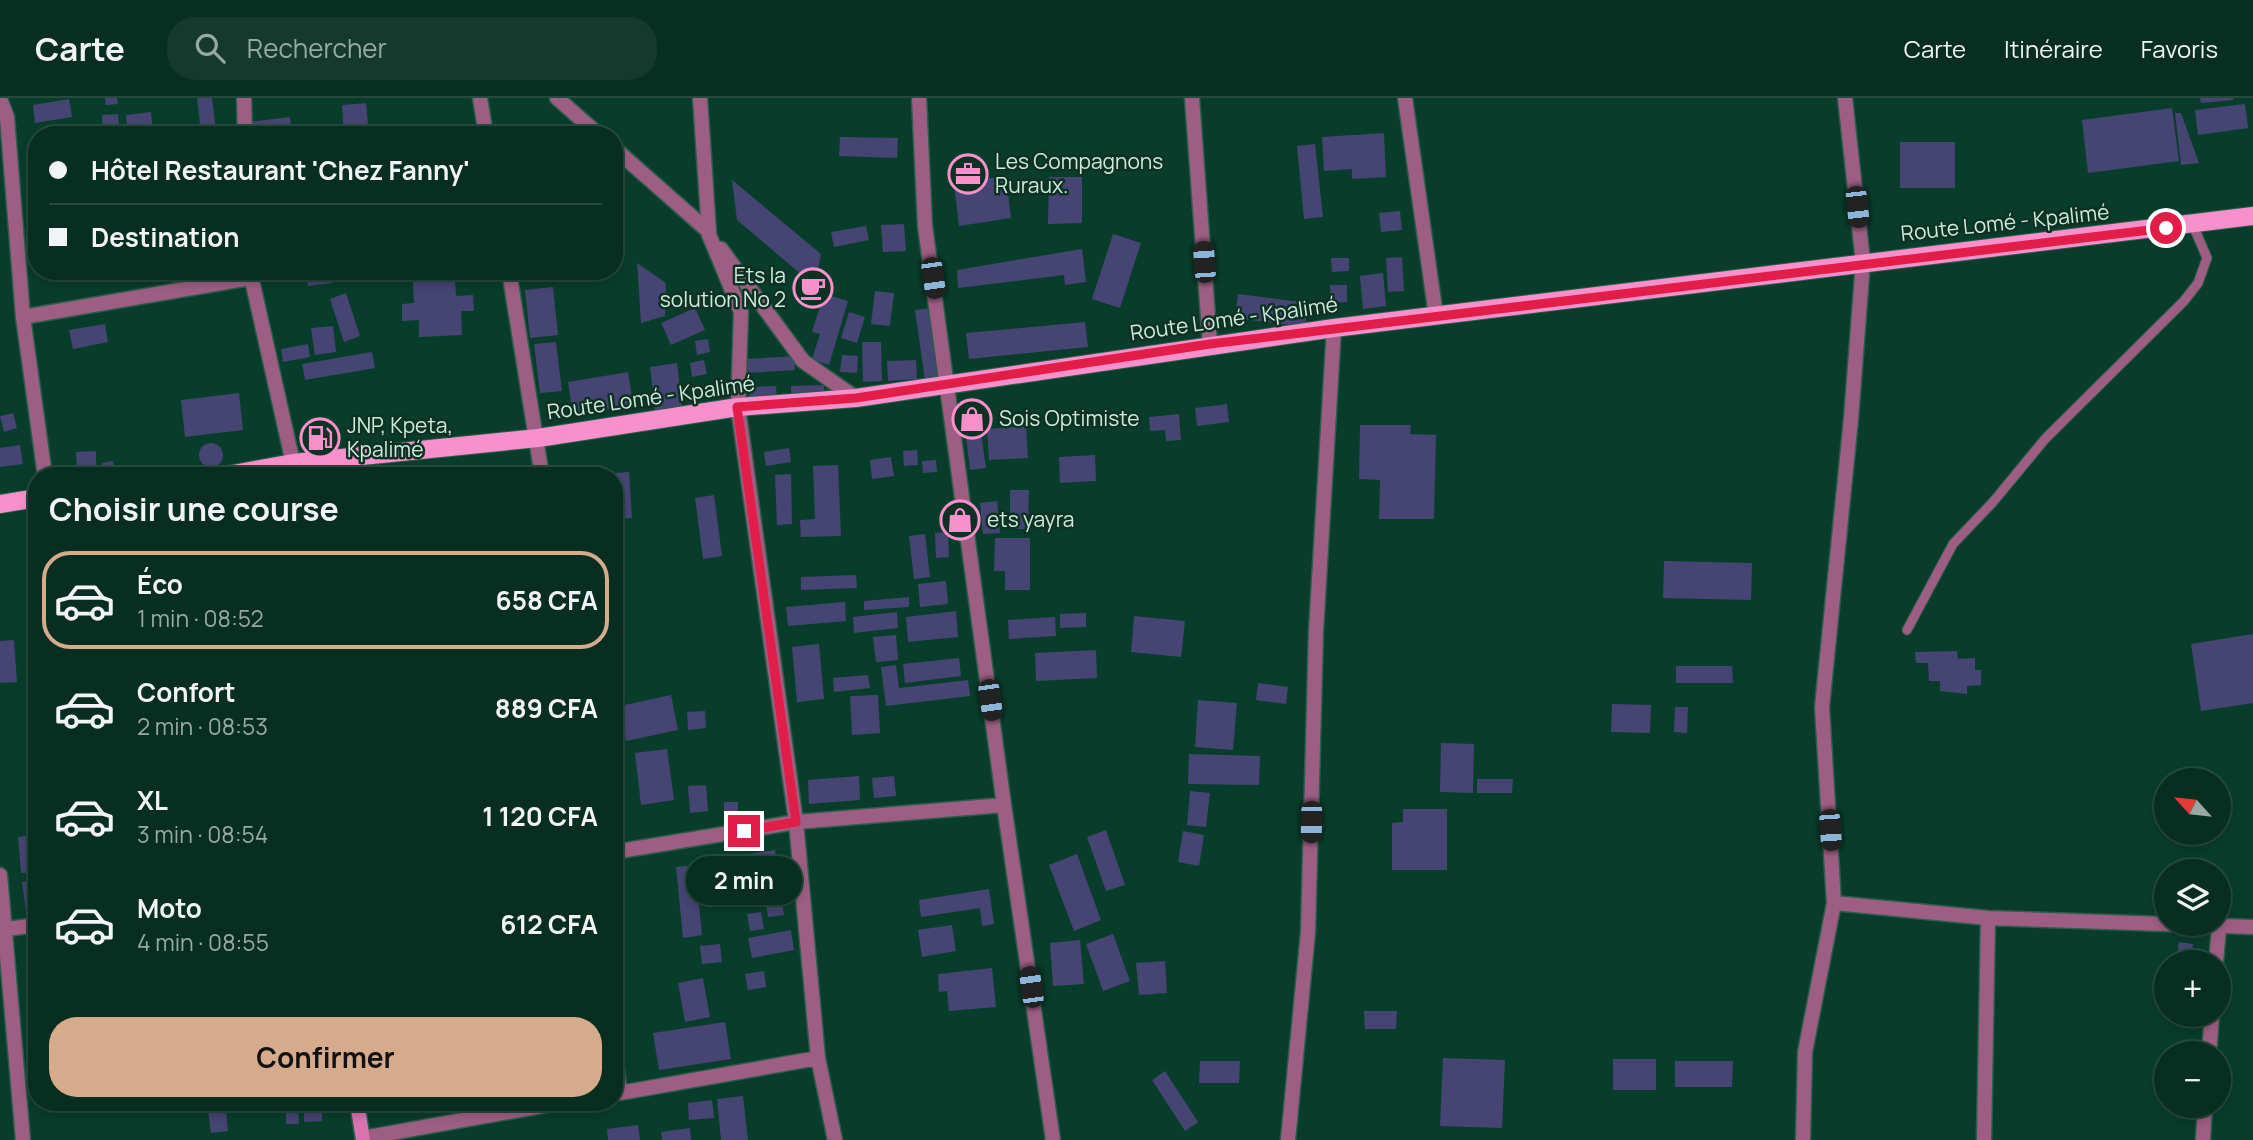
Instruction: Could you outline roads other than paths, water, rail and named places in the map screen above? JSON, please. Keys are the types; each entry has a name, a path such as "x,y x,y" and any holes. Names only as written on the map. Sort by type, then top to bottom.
{"main road":[{"name":"Route Lomé - Kpalimé","path":"278,467 293,463 538,438 737,407 856,398 1210,344 1334,328 2253,216"},
{"path":"0,504 28,499"}],"street":[{"path":"244,98 245,126"},
{"path":"480,98 485,126"},
{"path":"557,98 589,126"},
{"path":"700,98 707,230 741,312 737,407 796,822 818,1058 835,1140"},
{"path":"919,98 925,226 1004,806 1053,1140"},
{"path":"1192,98 1210,344"},
{"path":"1405,98 1436,316"},
{"path":"1803,1140 1805,1052 1834,903 1822,707 1851,419 1863,262 1845,98"},
{"path":"0,99 7,117 23,317 44,467"},
{"path":"623,156 707,230 803,361 856,398"},
{"path":"23,317 223,280"},
{"path":"251,280 293,463"},
{"path":"511,280 541,467"},
{"path":"1288,1140 1308,932 1316,631 1334,328"},
{"path":"623,851 796,822 1004,806"},
{"path":"0,875 7,929 23,1140"},
{"path":"1834,903 1988,918 2154,924"},
{"path":"1984,1140 1988,918"},
{"path":"7,929 28,926"},
{"path":"2231,927 2253,927"},
{"path":"623,1092 818,1058"},
{"path":"358,1111 363,1139 515,1111"},
{"path":"2203,1140 2204,1118"}],"lane":[{"path":"1907,630 1953,544 2045,439 2131,357 2198,283 2207,258 2193,225"}],"place":[{"name":"Les Compagnons Ruraux.","path":"968,174"},
{"name":"Ets la solution No 2","path":"813,288"},
{"name":"Sois Optimiste","path":"972,419"},
{"name":"JNP, Kpeta, Kpalimé","path":"320,438"},
{"name":"ets yayra","path":"960,520"}]}
